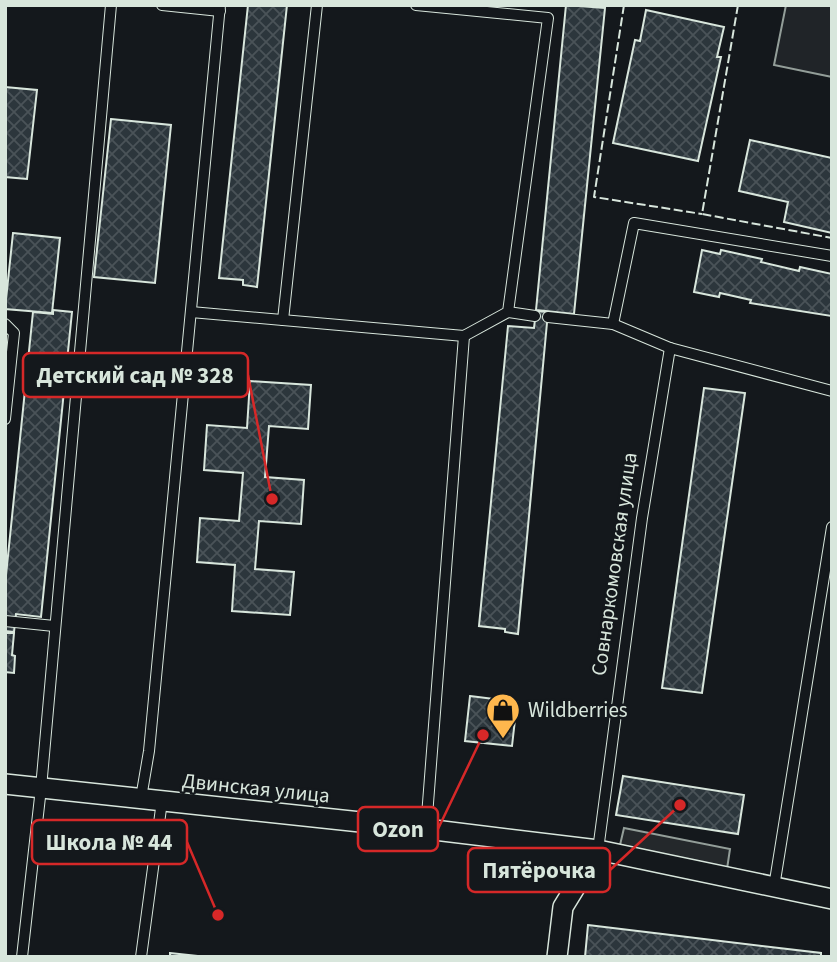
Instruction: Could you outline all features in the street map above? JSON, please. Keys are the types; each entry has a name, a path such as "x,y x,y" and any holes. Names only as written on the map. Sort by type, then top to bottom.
{"street":[{"name":"Двинская улица","path":"5,784 598,850 832,899"},
{"name":"Совнаркомовская улица","path":"557,957 563,907 598,850"}],"lane":[{"path":"22,957 41,788 111,5"},
{"path":"141,798 149,751 220,8 162,5"},
{"path":"283,320 317,5"},
{"path":"416,5 548,18 508,313"},
{"path":"613,324 634,223 832,256"},
{"path":"191,312 464,336 508,313 535,316"},
{"path":"548,317 613,324 670,348 832,391"},
{"path":"5,324 14,333 5,419"},
{"path":"426,829 464,336"},
{"name":"Совнаркомовская улица","path":"598,850 642,518 670,348"},
{"path":"774,887 832,527"},
{"path":"5,621 54,626"},
{"path":"141,957 162,801"}],"shaded area":[{"path":"786,5 832,5 832,77 774,65"},
{"path":"624,828 730,849 727,869 620,845"}],"building":[{"path":"248,5 287,5 257,287 243,285 243,280 219,278"},
{"path":"566,5 605,8 574,314 536,310"},
{"path":"646,10 724,27 717,57 721,57 698,161 613,143 635,40 640,41"},
{"path":"5,87 37,90 27,179 5,177"},
{"path":"111,119 171,125 155,283 94,277"},
{"path":"750,140 832,158 832,233 784,222 788,202 739,191"},
{"path":"13,233 60,238 52,313 5,309"},
{"path":"702,250 720,254 721,250 799,271 800,267 832,274 832,316 750,303 751,300 720,293 719,297 694,292"},
{"path":"53,310 72,312 41,617 16,614 14,632 5,631 5,585 33,312 53,314"},
{"path":"536,311 548,312 518,634 505,632 505,629 479,626 508,326 534,328"},
{"path":"250,381 311,385 308,429 269,426 265,477 304,480 301,524 259,521 255,569 294,572 290,615 232,611 235,565 197,562 200,518 239,521 243,473 204,470 207,425 247,428"},
{"path":"704,388 745,393 702,693 662,688"},
{"path":"5,633 14,633 14,673 5,672"},
{"path":"470,696 517,702 512,746 465,741"},
{"path":"623,776 744,795 738,834 616,815"},
{"path":"588,925 821,953 821,957 585,957"},
{"path":"170,953 207,957 170,957"}],"fence":[{"path":"624,5 594,197 702,214"},
{"path":"738,5 702,214 832,238"}],"place":[{"name":"Детский сад № 328","path":"272,499"},
{"name":"Ozon","path":"483,735"},
{"name":"Wildberries","path":"503,740"},
{"name":"Пятёрочка","path":"680,805"},
{"name":"Школа № 44","path":"218,915"}]}
